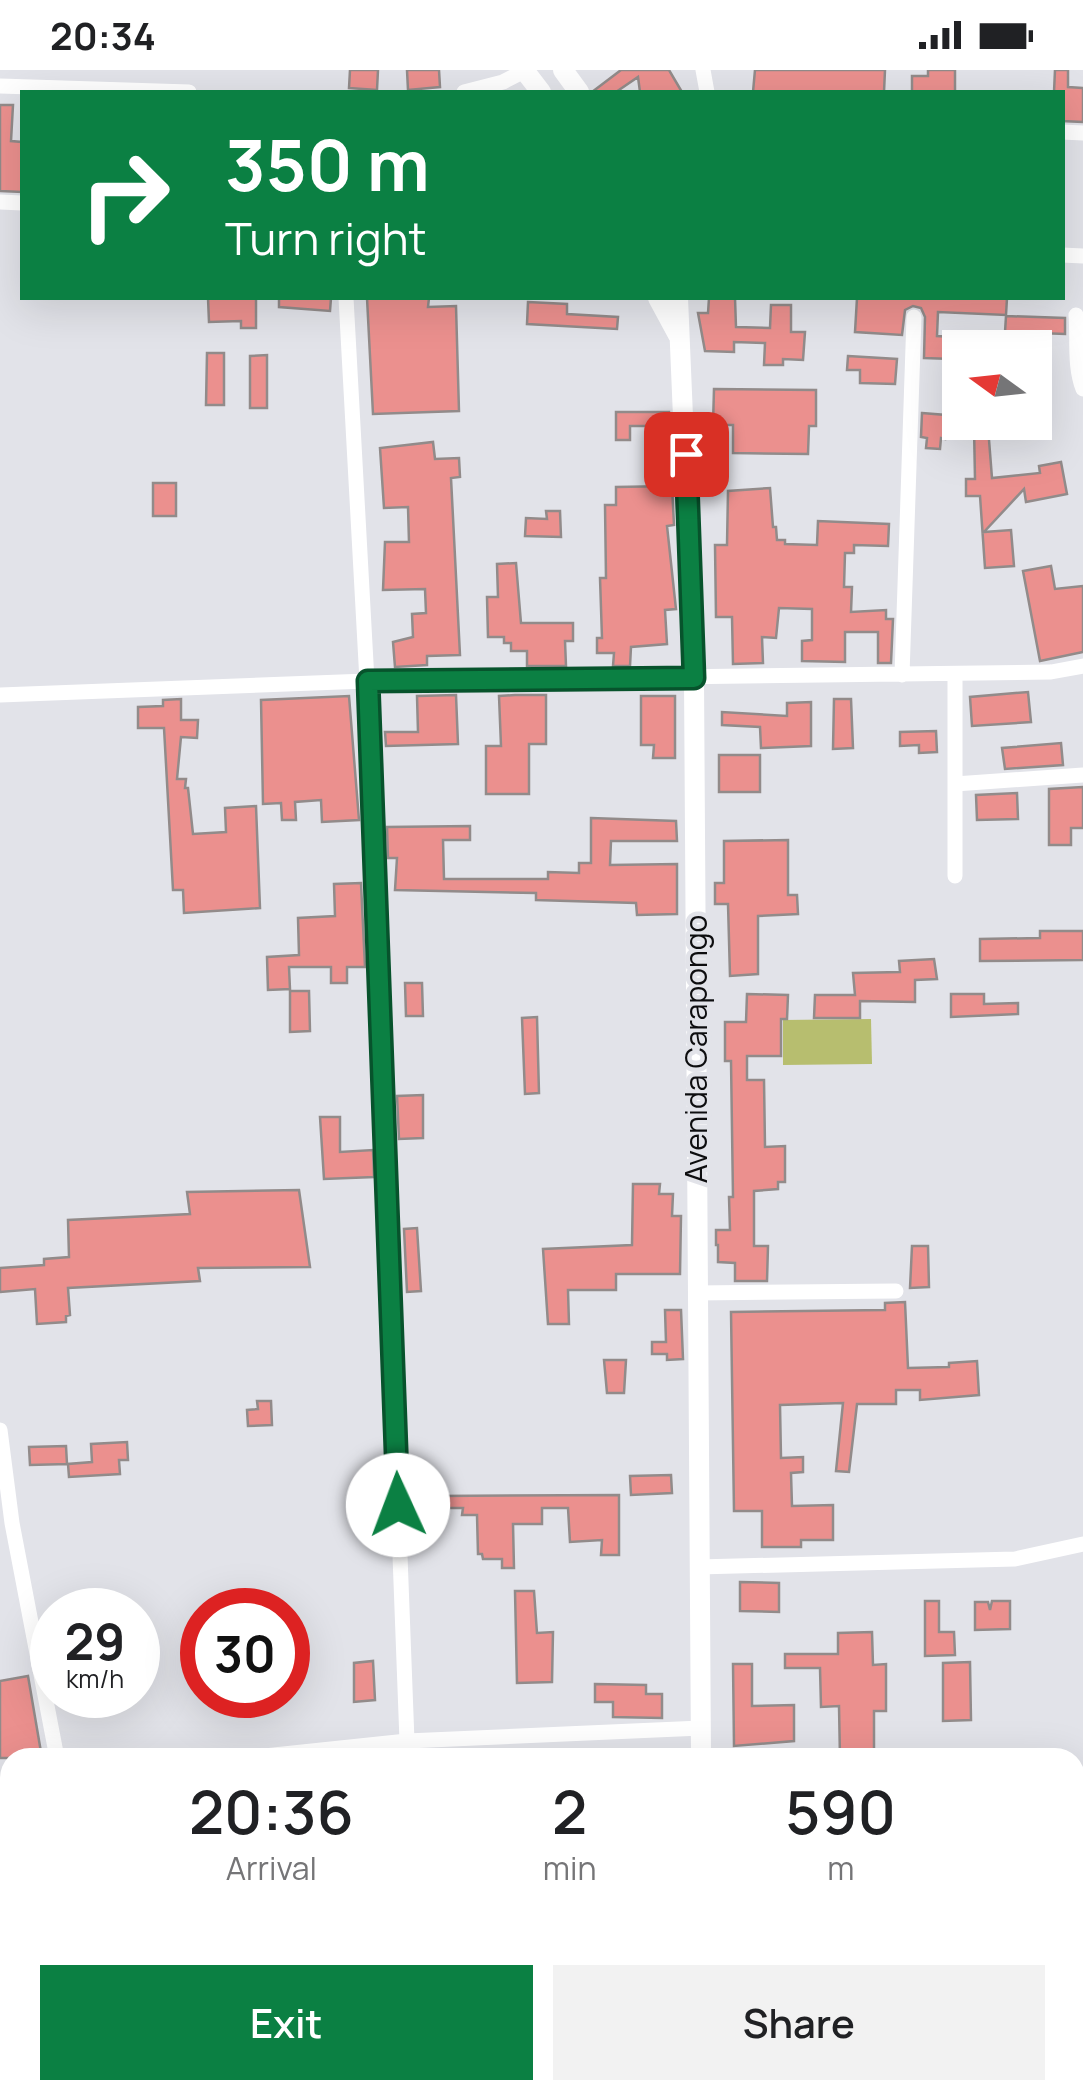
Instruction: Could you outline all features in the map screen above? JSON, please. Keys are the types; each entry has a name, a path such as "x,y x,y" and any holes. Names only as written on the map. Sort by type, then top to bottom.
{"street":[{"path":"472,90 503,82 524,70 539,90"},
{"path":"0,86 85,90"},
{"path":"346,300 368,681 407,1741"},
{"name":"Avenida Carapongo","path":"659,300 682,341"},
{"name":"Avenida Carapongo","path":"678,300 694,678 701,1748"},
{"path":"1076,315 1076,366 1083,388"},
{"path":"902,675 914,317"},
{"path":"0,695 368,681 1050,672 1083,666"},
{"path":"955,674 955,876"},
{"path":"955,784 1083,774"},
{"path":"696,1294 896,1291"},
{"path":"0,1430 12,1522 55,1748"},
{"path":"698,1567 1014,1559 1083,1544"},
{"path":"377,1748 407,1741 700,1728"}],"green space":[{"path":"871,1019 872,1064 783,1065 783,1020"}],"building":[{"path":"350,70 378,70 377,90 349,88"},
{"path":"407,70 439,70 440,87 408,90"},
{"path":"621,70 669,70 681,90 640,90 638,77 619,90 595,90"},
{"path":"755,70 885,70 884,90 753,90"},
{"path":"928,70 955,70 955,90 912,90 912,76 928,76"},
{"path":"1055,70 1068,70 1068,87 1083,88 1083,122 1065,121 1065,90 1054,90"},
{"path":"0,105 13,105 11,141 20,142 20,192 0,191"},
{"path":"208,300 256,300 256,328 241,328 241,321 209,322"},
{"path":"279,300 331,300 330,311 279,307"},
{"path":"367,300 429,300 428,307 456,306 459,411 373,414"},
{"path":"709,300 735,300 736,327 770,328 771,305 791,305 791,332 805,332 803,360 783,359 783,365 764,365 765,343 734,342 734,352 705,351 698,313 708,313"},
{"path":"857,300 1007,300 1006,315 938,312 937,336 942,336 942,359 924,358 925,317 921,308 905,310 902,335 855,332"},
{"path":"528,302 567,304 567,314 618,317 617,329 527,324"},
{"path":"1006,316 1065,318 1065,334 1052,334 1052,330 1005,330"},
{"path":"207,353 224,353 224,405 206,405"},
{"path":"267,355 267,408 250,408 250,356"},
{"path":"848,356 897,359 895,384 860,383 860,370 847,370"},
{"path":"714,389 816,390 816,426 809,426 808,454 733,453 733,425 713,425"},
{"path":"616,412 669,412 670,426 630,426 630,440 616,440"},
{"path":"922,413 942,415 940,449 926,448 927,438 921,437"},
{"path":"974,440 989,440 992,478 1040,473 1039,466 1061,462 1067,494 1026,502 1024,489 984,532 1011,530 1014,566 985,568 980,496 966,496 966,479 975,479"},
{"path":"433,442 435,459 459,458 460,477 451,478 460,655 427,656 427,665 395,667 393,642 413,637 412,614 426,613 425,589 383,590 385,542 409,542 408,507 384,508 380,448"},
{"path":"153,483 176,483 176,516 153,516"},
{"path":"672,486 674,525 667,526 676,609 665,610 667,644 631,647 630,666 613,666 614,653 597,653 597,638 602,638 600,578 606,578 605,505 616,505 616,487"},
{"path":"770,488 773,527 777,540 785,540 785,544 817,545 818,521 889,524 888,546 854,545 854,553 845,553 844,587 852,587 851,612 886,610 886,619 893,619 891,663 878,663 878,632 845,632 845,662 802,661 802,641 812,640 812,609 779,608 776,638 762,637 763,663 733,664 732,617 716,617 715,545 727,545 728,491"},
{"path":"546,511 560,511 561,537 525,536 526,518 547,519"},
{"path":"516,563 521,623 573,623 573,641 565,641 566,666 527,666 527,651 511,651 511,643 504,643 504,637 488,637 487,597 498,597 497,564"},
{"path":"1051,566 1055,589 1083,586 1083,652 1040,661 1023,571"},
{"path":"1028,692 1031,722 972,726 970,697"},
{"path":"456,695 458,744 386,746 385,732 418,732 417,696"},
{"path":"546,695 546,744 529,744 529,794 486,794 486,746 501,746 499,696"},
{"path":"349,696 359,820 322,822 321,800 295,802 296,820 282,820 281,803 263,804 261,700"},
{"path":"641,696 675,696 675,758 653,758 654,745 641,745"},
{"path":"181,699 181,720 198,720 197,738 181,737 177,779 186,779 193,834 226,832 225,808 256,806 260,908 184,913 183,890 173,890 164,728 138,728 138,707 163,706 163,700"},
{"path":"834,699 851,699 853,748 833,749"},
{"path":"811,702 811,746 761,748 760,727 722,725 722,712 787,716 787,703"},
{"path":"936,731 937,752 919,753 919,745 900,746 900,732"},
{"path":"1061,743 1063,765 1005,769 1002,748"},
{"path":"719,755 760,755 760,792 719,792"},
{"path":"1083,787 1083,828 1071,828 1071,845 1049,845 1049,789"},
{"path":"1017,793 1018,819 977,820 976,795"},
{"path":"591,818 676,821 677,841 611,841 610,865 677,864 677,914 637,915 636,903 536,900 536,893 395,890 397,858 388,858 387,827 470,826 470,840 443,840 444,879 548,879 548,872 579,873 579,863 591,863"},
{"path":"788,840 788,895 797,895 798,914 758,916 758,974 730,976 728,904 715,904 715,883 724,883 724,841"},
{"path":"361,883 365,967 347,967 347,983 331,983 331,967 289,967 290,989 268,990 267,957 299,955 298,918 335,916 334,884"},
{"path":"1040,931 1083,931 1083,960 980,961 980,939 1040,938"},
{"path":"934,959 937,979 915,980 915,1002 860,1001 860,1018 814,1018 815,995 855,995 853,973 900,972 899,961"},
{"path":"405,983 422,983 423,1016 406,1016"},
{"path":"290,991 309,991 310,1031 290,1032"},
{"path":"747,994 788,995 787,1019 781,1019 781,1056 747,1056 747,1080 764,1080 765,1147 785,1146 785,1182 778,1182 778,1189 754,1191 754,1246 768,1246 767,1281 735,1281 735,1263 718,1262 716,1245 716,1230 730,1230 729,1197 733,1197 731,1061 725,1061 725,1022 746,1022"},
{"path":"951,994 984,994 984,1004 1018,1003 1018,1014 951,1017"},
{"path":"537,1017 539,1093 525,1094 522,1018"},
{"path":"423,1095 423,1138 399,1139 397,1096"},
{"path":"320,1117 340,1117 340,1152 373,1150 374,1177 324,1179"},
{"path":"633,1184 660,1184 659,1194 673,1194 672,1216 681,1216 680,1274 616,1274 616,1290 568,1290 569,1324 548,1324 543,1249 632,1245"},
{"path":"299,1190 310,1267 198,1268 200,1281 68,1288 70,1315 66,1322 37,1324 35,1289 0,1292 0,1268 44,1265 44,1259 69,1257 68,1220 190,1214 187,1192"},
{"path":"417,1228 421,1291 407,1292 404,1229"},
{"path":"912,1246 928,1246 929,1287 910,1288"},
{"path":"905,1302 908,1368 949,1367 949,1363 977,1361 979,1395 920,1400 920,1390 896,1390 896,1404 857,1404 849,1472 836,1471 843,1403 780,1405 781,1458 803,1457 803,1472 791,1473 792,1506 833,1505 833,1540 801,1540 801,1547 762,1547 762,1511 734,1511 731,1312 885,1310 885,1303"},
{"path":"665,1310 681,1310 683,1359 667,1360 667,1354 652,1354 652,1342 666,1342"},
{"path":"604,1360 626,1360 624,1393 607,1393"},
{"path":"257,1401 271,1401 272,1425 248,1426 247,1410 258,1409"},
{"path":"127,1442 128,1460 119,1460 120,1474 69,1477 68,1464 92,1462 91,1444"},
{"path":"66,1446 67,1464 30,1465 29,1447"},
{"path":"671,1475 672,1493 631,1495 630,1476"},
{"path":"619,1495 619,1555 601,1555 602,1540 570,1542 568,1508 542,1508 542,1524 513,1524 514,1568 502,1568 502,1559 483,1559 478,1554 477,1515 462,1515 463,1508 435,1508 435,1496"},
{"path":"740,1582 779,1583 779,1612 740,1611"},
{"path":"515,1591 534,1591 537,1633 553,1632 552,1682 517,1683"},
{"path":"925,1601 939,1601 939,1632 954,1632 955,1655 925,1656"},
{"path":"992,1601 1010,1601 1010,1629 975,1630 975,1602 988,1602 990,1610"},
{"path":"872,1632 873,1665 886,1664 886,1711 874,1711 874,1748 840,1748 839,1706 821,1707 820,1668 785,1668 785,1654 838,1654 838,1633"},
{"path":"373,1661 375,1700 354,1702 354,1663"},
{"path":"970,1662 971,1720 943,1721 943,1663"},
{"path":"733,1664 752,1664 752,1706 794,1705 794,1741 734,1746"},
{"path":"28,1676 30,1718 35,1718 40,1748 0,1748 0,1681"},
{"path":"595,1684 646,1685 646,1694 662,1694 662,1718 613,1717 613,1702 595,1702"}],"route":[{"path":"398,1505 368,681 694,678 686,454"}]}
